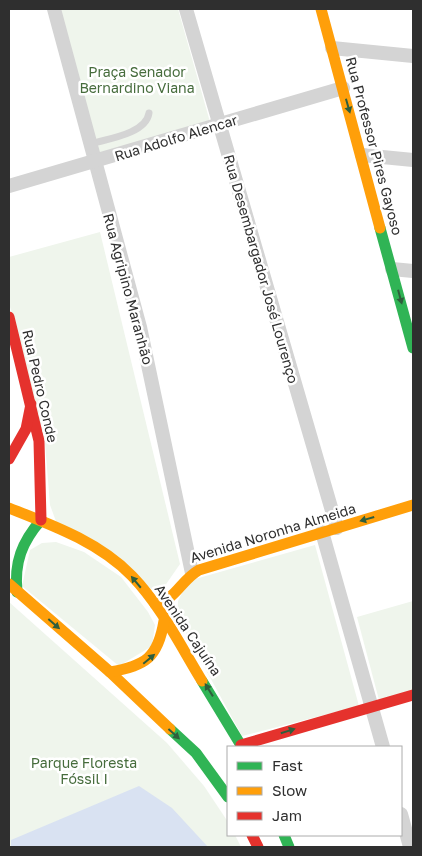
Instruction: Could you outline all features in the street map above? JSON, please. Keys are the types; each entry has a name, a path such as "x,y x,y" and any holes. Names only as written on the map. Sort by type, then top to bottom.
{"main road":[{"name":"Rua Professor Pires Gayoso","path":"321,9 413,348"},
{"name":"Rua Pedro Conde","path":"9,317 39,440 41,470 40,520"},
{"path":"9,459 26,429 31,404"},
{"name":"Avenida Noronha Almeida","path":"155,604 165,603 173,597 184,579 192,573 322,532 413,506"},
{"name":"Avenida Cajuína","path":"9,508 71,533 100,550 131,576 155,604 242,746"},
{"path":"40,520 26,537 18,556 13,588 110,672 196,753 227,795"},
{"path":"110,672 129,669 150,658 160,646 164,621"},
{"path":"242,746 413,695"}],"street":[{"name":"Rua Agripino Maranhão","path":"54,9 140,327 192,573"},
{"name":"Rua Desembargador José Lourenço","path":"186,9 337,528"},
{"path":"332,48 413,56"},
{"name":"Rua Adolfo Alencar","path":"9,186 343,88"},
{"path":"362,155 413,160"},
{"path":"392,269 413,271"},
{"path":"322,532 383,746"},
{"path":"402,818 410,847"}],"lane":[{"path":"90,144 136,130 144,123 149,113"}],"green space":[{"name":"Praça Senador Bernardino Viana","path":"57,9 178,9 210,122 96,154"},
{"path":"100,232 180,564 162,590 156,592 57,524 50,505 45,443 9,303 9,257"},
{"path":"56,542 84,552 121,577 148,612 155,625 152,646 119,666 22,586 30,550 42,543"},
{"path":"315,545 359,706 242,736 177,617 178,601 188,581"},
{"path":"413,601 413,690 379,700 357,617"},
{"name":"Parque Floresta Fóssil I","path":"9,602 167,743 204,786 227,820 227,836 236,836 241,847 9,847"}],"water":[{"path":"139,786 172,808 208,847 11,847 11,840"}],"traffic: fast":[{"path":"380,228 413,348"},
{"path":"17,592 18,562 24,545 41,520"},
{"path":"202,681 241,746"},
{"path":"170,729 196,753 227,796"},
{"path":"284,836 289,847"}],"traffic: slow":[{"path":"321,9 380,228"},
{"path":"155,604 168,598 199,570 413,505"},
{"path":"9,508 42,521 90,544 119,564 152,600 170,626 202,681"},
{"path":"9,584 110,672 170,729"},
{"path":"110,672 132,667 148,658 158,644 164,621"}],"traffic: jam":[{"path":"9,317 39,441 41,520"},
{"path":"9,459 26,429 31,404"},
{"path":"241,745 413,695"},
{"path":"252,836 258,847"}]}
